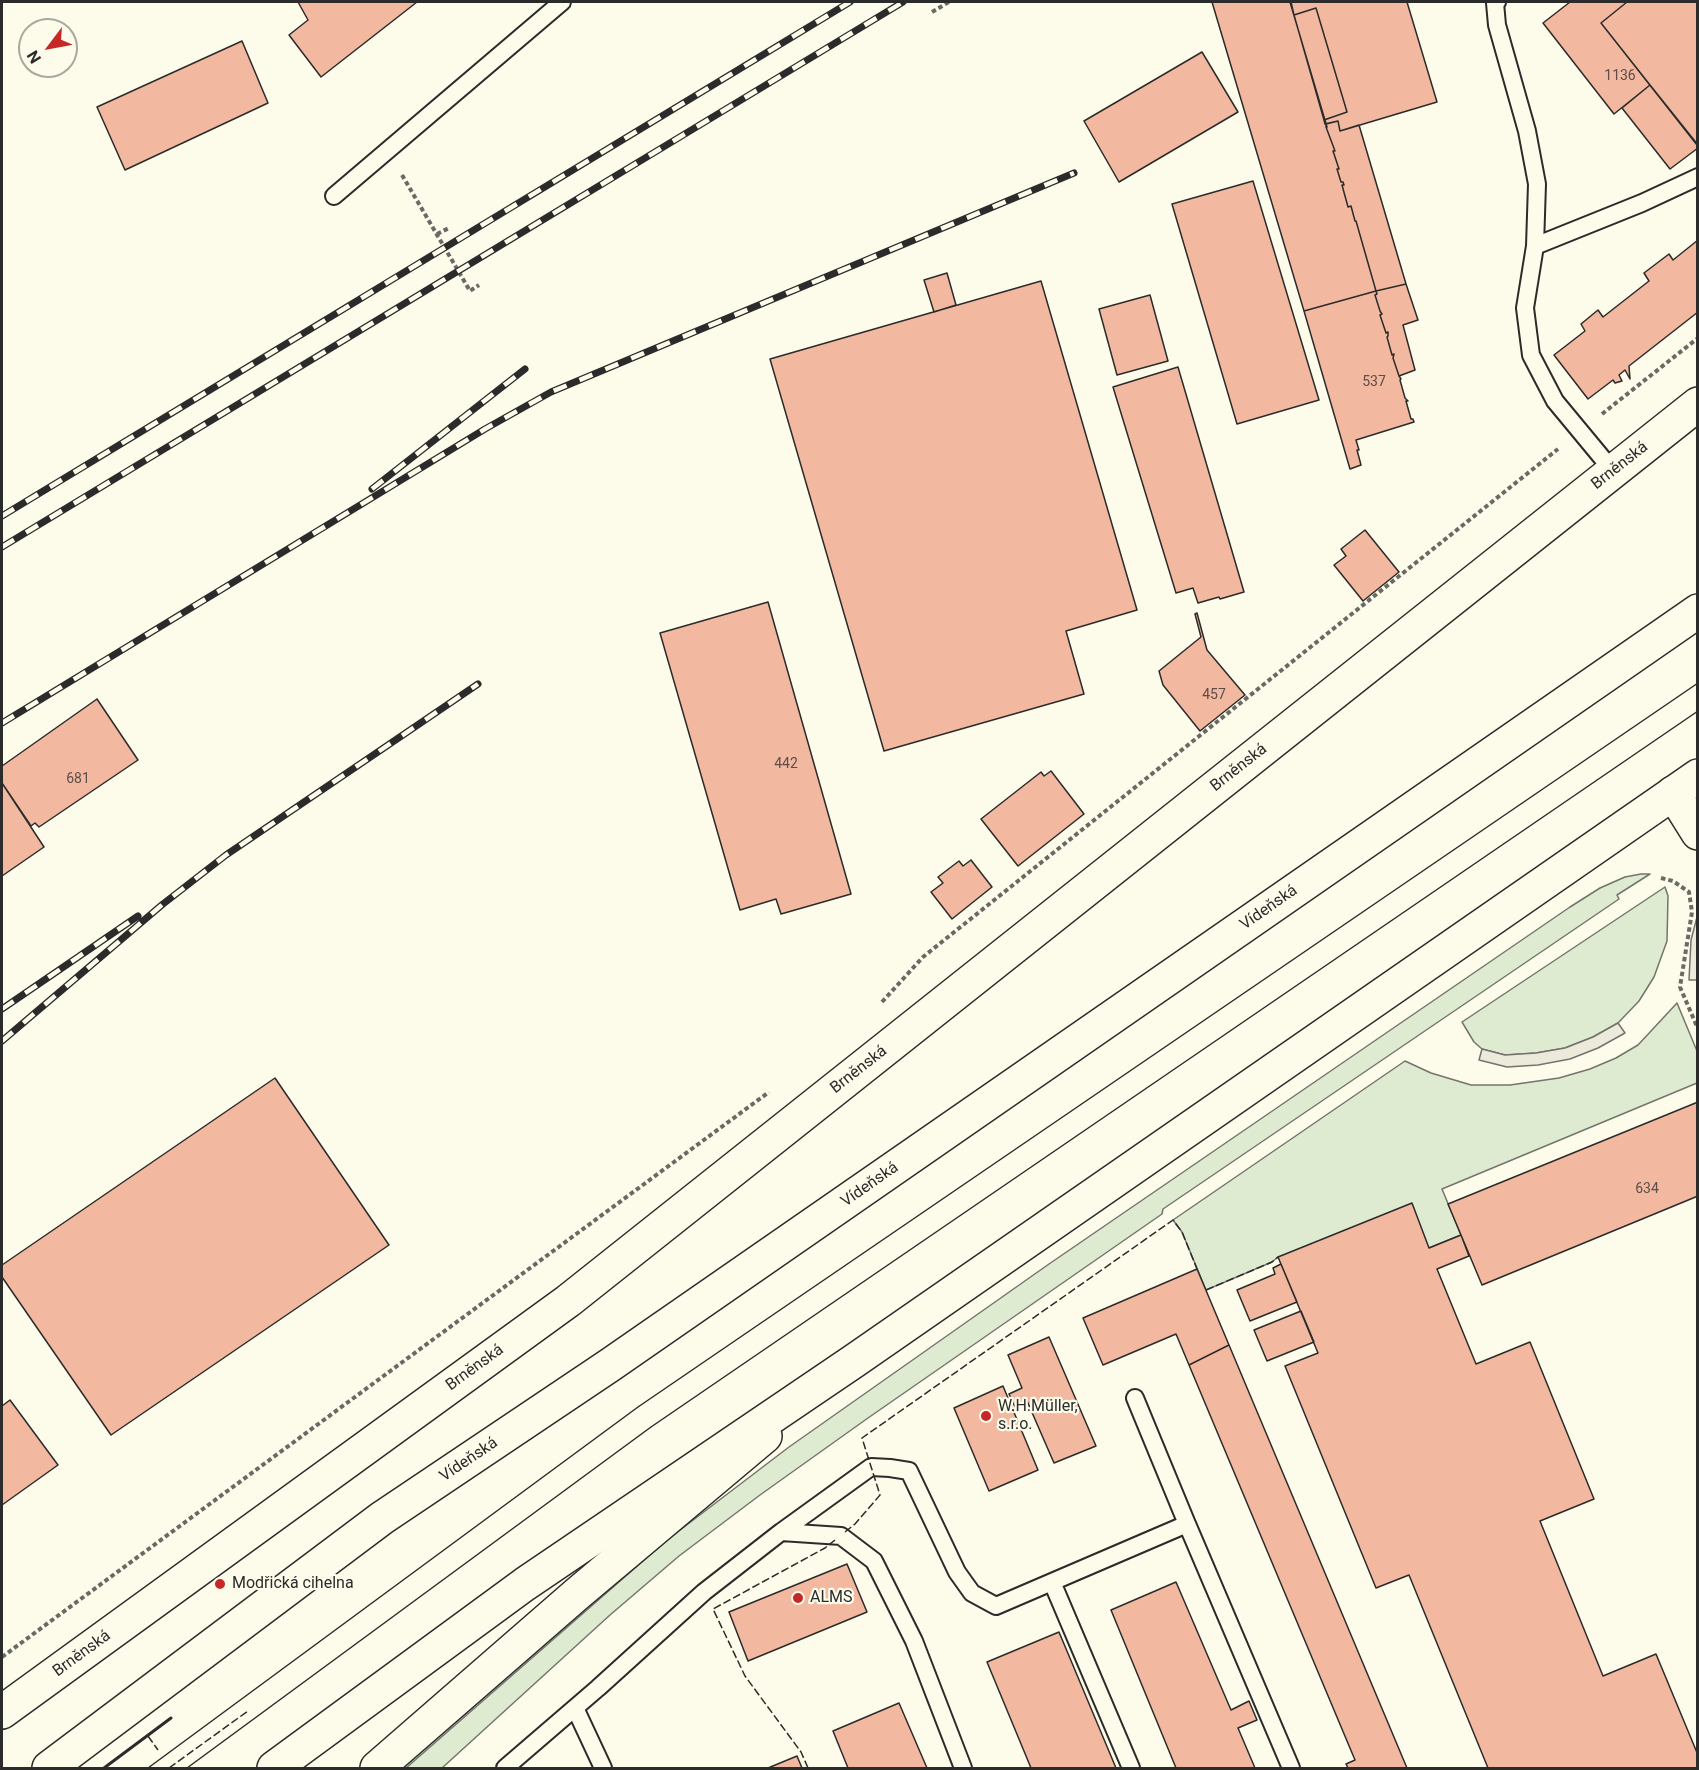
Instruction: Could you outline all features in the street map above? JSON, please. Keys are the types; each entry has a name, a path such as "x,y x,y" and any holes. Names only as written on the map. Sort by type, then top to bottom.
{"main road":[{"name":"Brněnská","path":"2,1712 568,1301 1698,404"},
{"name":"Vídeňská","path":"50,1768 382,1518 619,1359 1698,611"},
{"path":"274,1768 525,1584 854,1361 1685,784 1698,833"},
{"path":"377,1768 577,1594 854,1361"}],"lane":[{"path":"334,196 562,2"},
{"path":"1497,2 1495,3 1497,25 1527,131 1537,184 1535,246 1525,308 1531,355 1555,401 1613,471"},
{"path":"1535,246 1642,203 1698,177"},
{"path":"1135,1398 1291,1768"},
{"path":"506,1768 704,1592 781,1532 871,1467 909,1471 957,1572 972,1593 996,1606 1187,1524"},
{"path":"781,1532 841,1536 874,1561 915,1641 963,1768"},
{"path":"1052,1582 1131,1768"},
{"path":"576,1708 603,1768"}],"path":[{"path":"932,12 949,2"},
{"path":"387,151 470,291 479,285"},
{"path":"437,234 449,228"},
{"path":"881,1004 923,957 1698,338"},
{"path":"1661,878 1673,881 1689,892 1692,912 1680,987 1698,1029"},
{"path":"2,1657 771,1090"}],"green space":[{"path":"1650,874 1617,895 1619,899 1163,1209 1162,1214 760,1495 679,1556 610,1615 442,1768 406,1768 667,1540 789,1447 1049,1264 1570,907 1600,888 1625,877"},
{"path":"1665,887 1668,896 1667,941 1654,977 1639,1001 1618,1023 1593,1037 1565,1048 1536,1053 1505,1055 1482,1049 1474,1042 1462,1022"},
{"path":"1677,1003 1697,1051 1697,1083 1442,1189 1461,1235 1429,1248 1278,1257 1272,1262 1206,1290 1182,1232 1173,1220 1405,1061 1431,1073 1471,1085 1510,1085 1559,1078 1590,1069 1638,1045"}],"shaded area":[{"path":"1697,917 1697,980 1689,980 1691,940"},
{"path":"1618,1023 1625,1033 1598,1048 1570,1059 1538,1065 1507,1067 1479,1060 1482,1049 1505,1055 1565,1048 1593,1037"}],"building":[{"path":"298,2 417,2 321,77 289,35 308,20"},
{"path":"1212,2 1290,2 1335,151 1333,151 1339,169 1337,169 1344,185 1342,185 1348,207 1351,206 1376,291 1304,311"},
{"path":"1291,2 1407,2 1437,102 1340,131 1338,121 1325,124 1324,120 1347,112 1316,8 1294,15"},
{"path":"1570,2 1627,2 1601,23 1650,85 1614,114 1543,23"},
{"path":"1627,2 1698,2 1697,145 1601,23"},
{"path":"1316,8 1347,112 1324,120 1294,15"},
{"path":"242,41 268,103 125,170 97,107"},
{"path":"1202,52 1238,112 1119,182 1084,121"},
{"path":"1650,85 1698,145 1698,148 1670,169 1622,108"},
{"path":"1338,121 1340,131 1359,125 1406,284 1376,291 1351,206 1348,207 1342,185 1344,185 1337,169 1339,169 1333,151 1335,151 1326,127 1326,124"},
{"path":"1253,181 1319,400 1237,424 1172,204"},
{"path":"1698,240 1698,312 1629,366 1630,379 1625,370 1619,375 1622,381 1615,383 1613,380 1588,399 1554,355 1585,331 1581,324 1598,310 1603,317 1649,281 1644,273 1669,254 1673,260"},
{"path":"947,273 956,305 934,312 924,280"},
{"path":"1041,281 1137,610 1066,631 1084,694 884,751 770,359"},
{"path":"1406,284 1418,320 1403,325 1415,370 1399,376 1387,337 1388,332 1386,333 1375,295 1376,291"},
{"path":"1376,291 1375,295 1382,314 1380,315 1386,333 1388,332 1387,337 1392,355 1394,354 1393,358 1405,398 1408,401 1406,401 1411,419 1414,422 1356,440 1361,465 1350,469 1304,311"},
{"path":"1150,295 1168,361 1117,375 1099,309"},
{"path":"1178,367 1244,592 1198,603 1193,588 1176,593 1113,387"},
{"path":"1365,530 1399,572 1363,601 1334,565 1346,556 1341,549"},
{"path":"768,602 851,894 781,914 776,899 740,910 660,633"},
{"path":"1197,613 1207,650 1245,695 1200,731 1163,685 1159,671 1201,637 1195,614"},
{"path":"97,699 138,760 39,827 35,823 31,826 2,783 2,766"},
{"path":"1051,771 1084,814 1018,866 981,819 1041,772 1044,776"},
{"path":"2,783 44,847 2,876"},
{"path":"971,860 992,887 952,919 931,892 943,883 938,877 959,861 963,866"},
{"path":"275,1078 389,1245 111,1435 2,1277 2,1265"},
{"path":"1698,1102 1698,1196 1482,1285 1448,1204"},
{"path":"1412,1203 1429,1248 1461,1235 1469,1256 1437,1269 1476,1364 1530,1342 1594,1499 1540,1521 1603,1676 1656,1654 1698,1755 1698,1768 1488,1768 1409,1575 1376,1588 1285,1366 1318,1353 1278,1257"},
{"path":"1281,1264 1297,1302 1250,1321 1237,1290 1275,1274 1273,1268"},
{"path":"1197,1269 1229,1345 1189,1365 1176,1334 1103,1365 1083,1318"},
{"path":"1301,1311 1314,1342 1267,1361 1254,1330"},
{"path":"1049,1337 1096,1446 1054,1463 1027,1401 1015,1407 1009,1394 1022,1388 1008,1355"},
{"path":"1229,1345 1407,1768 1348,1768 1346,1764 1355,1760 1189,1365"},
{"path":"1003,1386 1038,1470 989,1491 954,1408"},
{"path":"10,1400 58,1465 2,1505 2,1406"},
{"path":"847,1564 867,1612 748,1661 729,1612"},
{"path":"1176,1582 1231,1710 1249,1701 1257,1720 1238,1728 1255,1768 1176,1768 1111,1610"},
{"path":"1059,1632 1116,1768 1031,1768 987,1662"},
{"path":"899,1703 927,1768 848,1768 833,1731"},
{"path":"797,1756 802,1768 768,1768"}],"tram line":[{"path":"148,1768 638,1407 1698,683"},
{"path":"187,1768 651,1427 1698,711"}],"railway":[{"path":"2,516 850,2"},
{"path":"2,547 903,2"},
{"path":"2,723 485,429 551,392 1074,173"},
{"path":"372,489 525,369"},
{"path":"2,1041 163,904 226,855 478,684"},
{"path":"2,1009 138,916"}],"fence":[{"path":"845,1532 880,1495 862,1438 1173,1220 1182,1232 1197,1269"},
{"path":"1206,1290 1272,1262 1278,1257"},
{"path":"808,1768 801,1752 745,1676 713,1609 825,1548 835,1540"},
{"path":"169,1768 248,1711"},
{"path":"148,1736 158,1750"}],"wall":[{"path":"104,1768 171,1718"}],"place":[{"name":"W.H.Müller, s.r.o.","path":"986,1416"},
{"name":"Modřická cihelna","path":"220,1584"},
{"name":"ALMS","path":"798,1598"}]}
